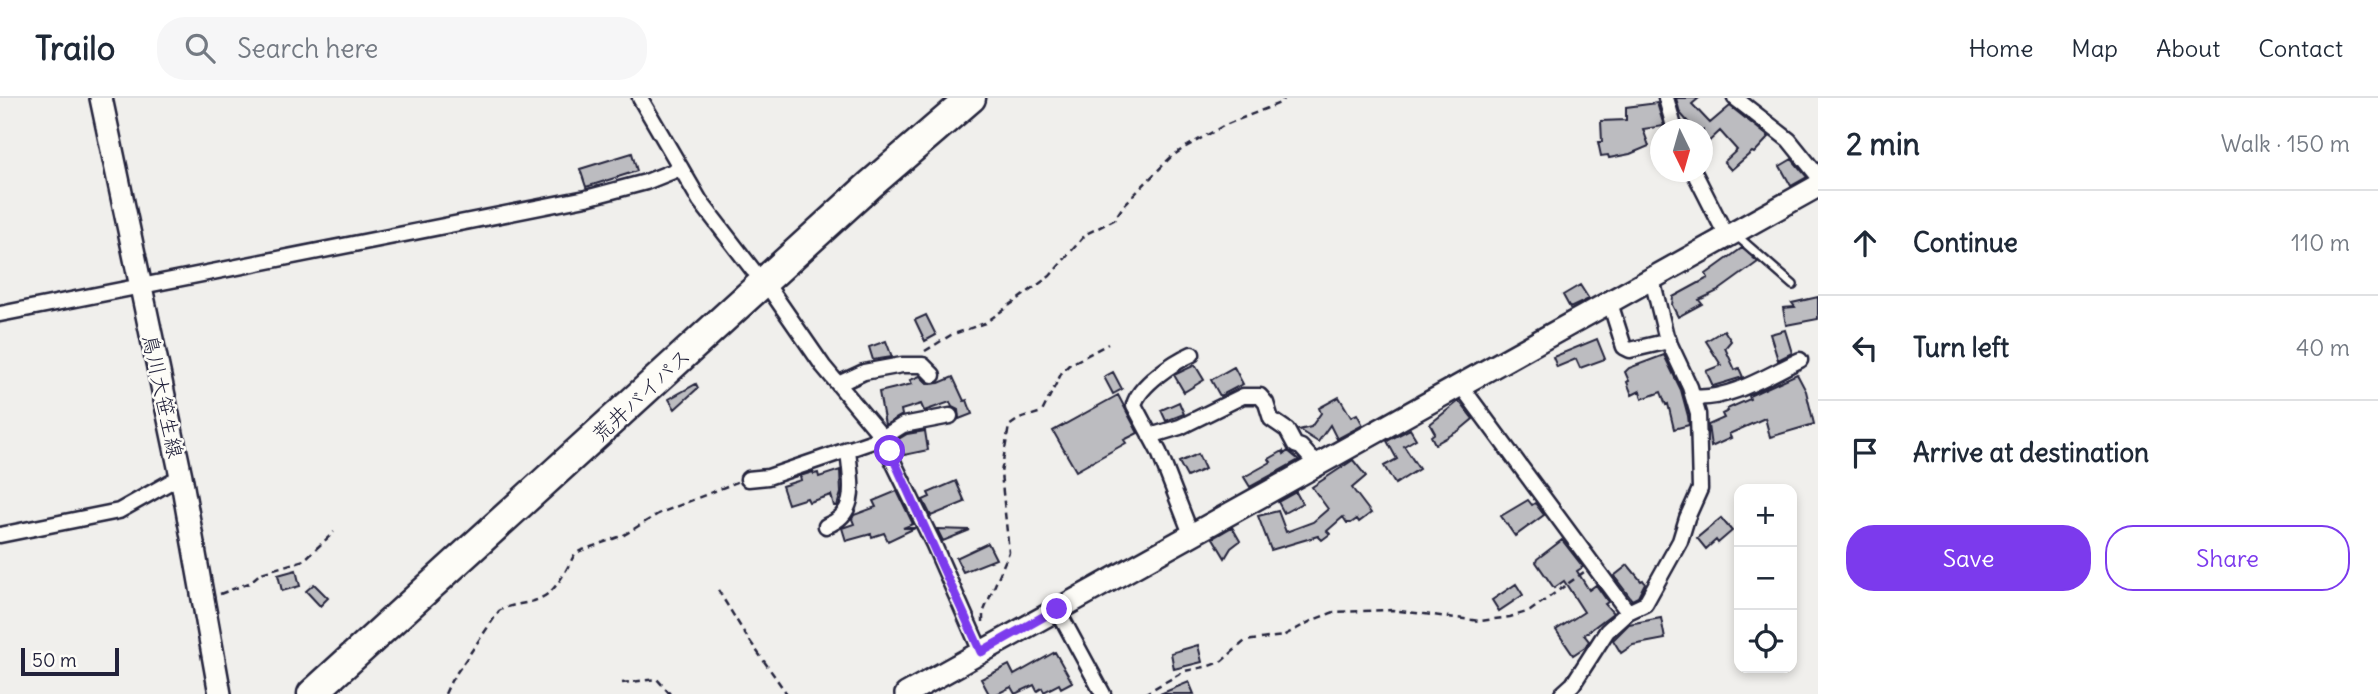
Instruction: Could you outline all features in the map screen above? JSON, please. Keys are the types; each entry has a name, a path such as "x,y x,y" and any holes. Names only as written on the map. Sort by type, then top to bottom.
{"highway":[{"name":"荒井バイパス","path":"312,694 947,98"},
{"name":"荒井バイパス","path":"288,694 759,276 971,98"}],"street":[{"name":"鳥川大笹生線","path":"102,98 181,476 220,694"},
{"path":"640,98 700,201 759,276 823,366 882,438 979,647"},
{"path":"1666,98 1672,119"},
{"path":"1735,98 1789,140 1818,176"},
{"path":"0,314 586,198 646,182 681,168"},
{"path":"1700,182 1730,235"},
{"path":"906,694 979,647 1057,609 1818,186"},
{"path":"1562,694 1573,684 1607,631 1628,612 1645,604 1680,541 1686,518 1700,489 1698,414 1681,365 1669,341 1652,279"},
{"path":"1610,303 1624,347 1630,350 1669,341"},
{"path":"1191,534 1159,452 1133,405 1136,396 1147,384 1179,359 1192,354"},
{"path":"1693,397 1708,398 1728,392 1800,360"},
{"path":"838,384 864,372 915,364 923,365 933,374"},
{"path":"1461,386 1628,612"},
{"path":"1150,436 1180,426 1243,396 1260,396 1266,403 1271,418 1287,430 1295,445 1301,447 1317,465"},
{"path":"748,480 768,477 882,438 903,425 950,416"},
{"path":"826,526 833,524 848,509 851,499 848,449"},
{"path":"0,535 119,511 181,476"},
{"path":"1057,609 1103,694"}],"lane":[{"path":"1730,235 1793,285"}],"path":[{"path":"915,364 920,354 951,335 985,323 1049,276 1086,234 1114,220 1124,205 1178,152 1226,125 1280,103 1283,98"},
{"path":"979,647 983,613 1008,557 1001,472 1009,426 1019,419 1042,412 1062,372 1069,365 1108,344"},
{"path":"445,694 499,611 511,604 540,598 554,588 575,554 624,535 657,514 732,483 748,480"},
{"path":"204,600 249,583 261,573 304,560 334,532"},
{"path":"1144,694 1185,671 1222,661 1245,641 1283,636 1334,612 1392,610 1480,621 1510,617 1530,611 1594,566"},
{"path":"718,590 787,694"},
{"path":"622,683 657,679 670,694"}],"building":[{"path":"1676,98 1699,98 1692,104 1706,119 1685,119 1680,113"},
{"path":"1657,103 1662,119 1650,119 1650,128 1643,129 1649,146 1630,154 1609,158 1608,155 1601,156 1598,142 1602,142 1601,121 1626,120 1626,107"},
{"path":"1730,106 1769,137 1754,153 1731,170 1724,162 1737,150 1720,131 1713,138 1713,120"},
{"path":"632,153 637,171 586,187 580,169"},
{"path":"1792,159 1807,177 1791,186 1780,166"},
{"path":"1742,248 1758,262 1718,291 1699,300 1702,304 1678,317 1672,305 1673,297 1708,278 1706,274"},
{"path":"1580,285 1589,299 1570,308 1563,295"},
{"path":"1818,297 1818,319 1786,325 1783,308 1795,307 1792,303"},
{"path":"926,315 936,335 925,341 915,320"},
{"path":"1724,330 1731,341 1725,348 1735,370 1739,368 1743,377 1713,386 1706,371 1721,365 1706,341"},
{"path":"1785,330 1792,353 1778,360 1770,334"},
{"path":"1597,339 1605,359 1580,368 1576,359 1557,367 1553,357"},
{"path":"886,341 892,357 873,360 869,347"},
{"path":"1664,355 1681,390 1688,416 1689,425 1674,429 1668,404 1666,405 1661,392 1642,399 1640,391 1632,395 1625,372"},
{"path":"1195,365 1204,380 1184,392 1174,375"},
{"path":"1234,367 1243,384 1220,396 1211,380"},
{"path":"1113,372 1122,389 1113,394 1104,377"},
{"path":"1797,374 1806,391 1814,424 1770,437 1765,418 1729,434 1731,438 1711,447 1708,425 1724,418 1722,414 1728,411 1727,409 1750,399 1749,396"},
{"path":"920,376 928,384 953,377 972,414 959,419 958,410 952,407 950,402 924,411 921,404 901,410 902,415 885,425 879,392 912,384 910,380"},
{"path":"696,384 698,388 675,409 669,399"},
{"path":"1118,395 1138,433 1124,440 1126,443 1076,471 1053,431"},
{"path":"1339,397 1351,417 1357,414 1363,425 1337,439 1330,425 1318,442 1299,430 1311,427 1321,413 1319,408"},
{"path":"1459,401 1473,419 1435,444 1431,436 1435,433 1430,424"},
{"path":"1179,402 1184,414 1166,421 1161,410"},
{"path":"1410,429 1416,439 1404,446 1419,469 1395,484 1384,466 1397,459 1387,441"},
{"path":"925,431 928,450 904,455 903,451 899,451 897,440 907,434"},
{"path":"1283,451 1284,454 1288,451 1299,460 1250,487 1244,477 1271,462 1269,459"},
{"path":"1198,454 1205,469 1187,477 1179,462"},
{"path":"1353,460 1366,476 1352,488 1371,513 1359,522 1357,519 1347,523 1343,517 1327,531 1330,534 1322,540 1318,536 1271,550 1258,516 1278,511 1286,532 1313,522 1328,509 1312,487"},
{"path":"840,470 841,493 837,506 834,506 831,495 809,502 807,498 788,504 782,486 801,480 800,476 813,472 818,473 819,477"},
{"path":"956,481 965,502 931,516 923,500 930,497 928,493"},
{"path":"897,491 913,524 903,528 915,528 888,541 884,533 846,541 842,528 854,524 854,515 876,507 873,501"},
{"path":"1296,492 1302,503 1284,513 1278,502"},
{"path":"1528,500 1532,505 1535,503 1544,515 1515,536 1501,516"},
{"path":"1721,518 1732,531 1706,549 1697,538"},
{"path":"1232,527 1240,541 1231,548 1225,558 1213,538"},
{"path":"937,529 970,530 943,541"},
{"path":"1562,540 1583,567 1577,571 1589,590 1596,585 1608,602 1605,604 1613,613 1584,635 1589,641 1573,655 1556,630 1584,612 1564,581 1554,588 1536,562"},
{"path":"988,543 996,559 963,572 956,558"},
{"path":"1628,565 1645,583 1638,597 1632,600 1614,576"},
{"path":"296,570 300,586 282,591 278,575"},
{"path":"314,584 328,598 320,606 306,591"},
{"path":"1516,584 1523,595 1499,611 1492,600"},
{"path":"1661,618 1665,639 1633,645 1621,653 1613,640 1629,624"},
{"path":"1198,645 1202,662 1174,669 1171,653"},
{"path":"1055,652 1072,682 1061,688 1059,684 1044,692 1042,688 1037,691 1034,685 1015,694 1011,687 997,694 989,694 981,679 1009,665 1014,675"},
{"path":"1189,682 1194,694 1160,694"}],"route":[{"path":"890,451 981,652 1057,609"}]}
